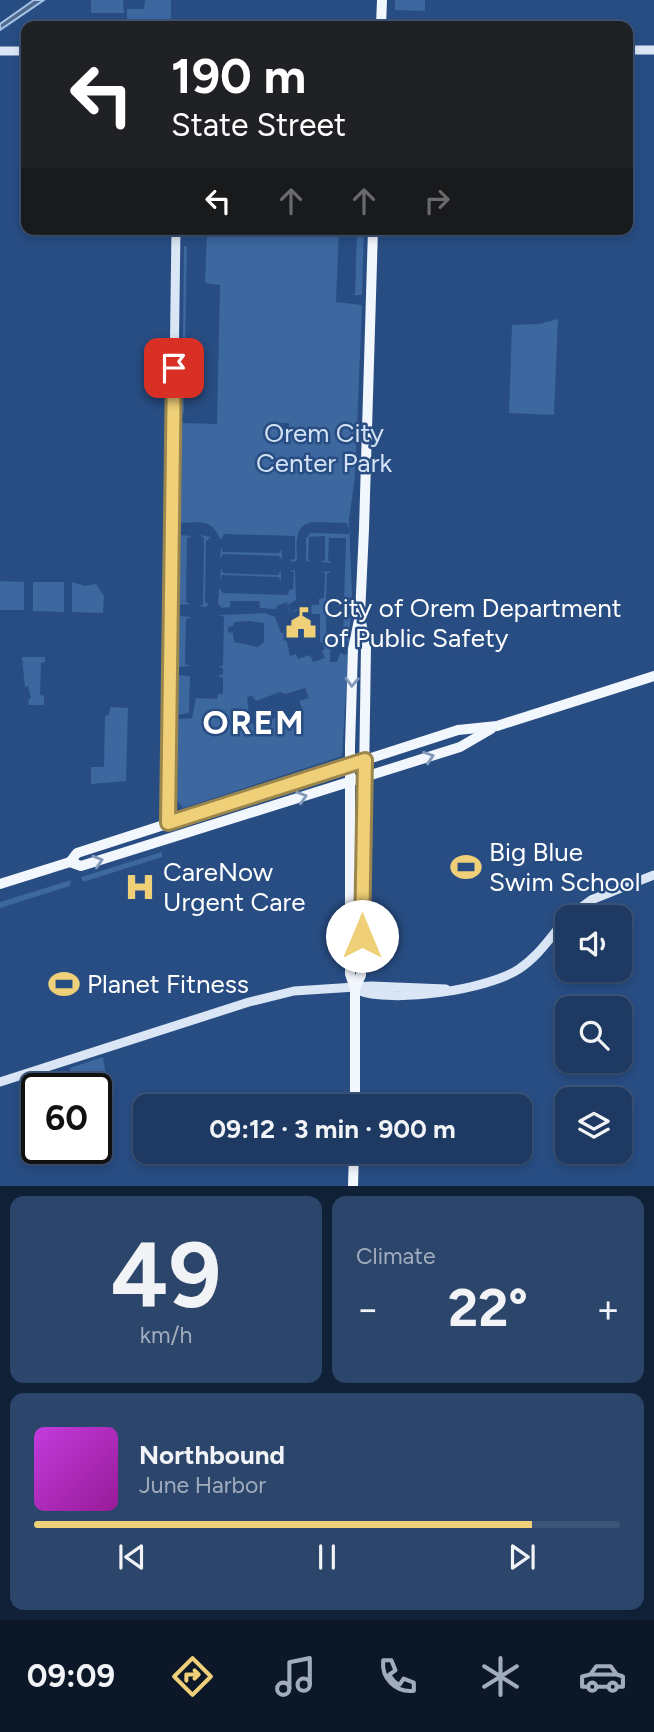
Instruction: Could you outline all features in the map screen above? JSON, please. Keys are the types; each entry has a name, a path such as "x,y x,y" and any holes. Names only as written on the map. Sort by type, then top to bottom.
{"main road":[{"path":"381,21 382,0"},
{"path":"355,1094 355,989 350,974 350,764 353,649 360,615 373,235"},
{"path":"355,989 361,975 365,760 366,647 360,615"},
{"path":"0,884 70,862 77,853 350,764 458,730 497,726 654,676"},
{"path":"70,862 81,866 350,783 460,747 497,726"},
{"path":"148,845 168,823"},
{"path":"353,1186 354,1164"}],"street":[{"path":"633,50 654,50"},
{"path":"0,51 21,51"},
{"path":"168,823 176,235"},
{"path":"584,905 590,900 654,875"},
{"path":"0,1082 249,1002 312,988 355,989 371,995 408,995 434,994 446,989 487,983 513,973 532,959 555,933"}],"green space":[{"path":"91,0 123,0 124,13 91,13"},
{"path":"145,0 171,0 171,21 127,21 127,9 144,9"},
{"path":"395,0 425,0 425,11 395,10"},
{"name":"Orem City Center Park","path":"207,235 339,235 336,302 362,305 355,476 349,530 347,523 306,524 299,532 297,560 294,562 289,560 295,559 295,536 224,534 221,540 210,525 181,523 182,423 217,424 220,285 205,283","holes":["278,423 289,423 289,440 278,440"]},
{"path":"357,235 364,235 362,295 349,295 355,294"},
{"name":"Orem City Center Park","path":"184,246 187,246 182,414"},
{"path":"558,319 554,415 509,413 512,325 539,324"},
{"path":"311,533 350,534 352,594 342,756 183,808 177,801 178,719 192,718 196,698 217,699 218,694 223,694 223,678 217,676 223,674 223,668 218,667 223,665 224,617 219,615 265,613 275,617 281,633 285,633 290,656 296,654 298,659 310,655 313,662 325,658 322,651 325,649 320,642 320,614 309,614 306,608 292,612 302,605 319,605 319,599 324,598 325,573 320,572 332,571 327,574 326,599 331,603 326,604 326,634 331,636 330,662 337,662 340,653 347,655 348,641 340,643 338,639 343,635 346,538 329,538 328,560 332,563 320,562 325,560 325,536 309,537 308,560 313,562 306,561 306,538","holes":["234,622 264,623 264,642 258,647 234,642 233,633 228,632 228,627 233,626","305,688 309,698 299,701 303,710 301,720 283,724 280,715 269,721 268,725 265,722 257,727 251,723 243,725 241,715 249,713 247,697 252,696 256,701 280,692 285,694"]},
{"path":"181,535 192,536 187,538 186,602 191,604 180,605"},
{"path":"200,535 211,537 206,541 205,602 209,604 206,607 198,606 203,604 204,538"},
{"path":"221,547 223,552 279,553 282,549 282,560 279,556 223,554 220,559"},
{"path":"221,568 223,573 278,575 281,570 281,581 278,577 222,575 220,581"},
{"path":"295,570 296,600 288,605 290,613 287,602 276,606 277,609 260,608 259,601 230,601 230,607 222,608 218,604 219,588 223,593 288,595 289,590 293,589 294,572 289,571"},
{"path":"0,581 24,582 24,610 0,610"},
{"path":"33,582 64,582 64,612 33,611"},
{"path":"72,582 85,586 96,584 104,596 103,613 72,612"},
{"path":"179,616 192,617 186,619 185,664 191,666 179,667"},
{"path":"22,657 45,657 45,662 41,663 40,695 44,696 44,705 29,705 28,700 31,698 28,686 25,687"},
{"path":"179,675 190,676 189,713 178,715"},
{"path":"110,707 128,708 126,781 91,784 91,767 104,767 105,716 109,715"},
{"path":"162,852 162,857 83,882 81,877"},
{"path":"71,880 70,886 0,908 0,902"},
{"path":"103,1057 106,1073 70,1073 70,1068"}],"shaded area":[{"path":"34,0 44,0 0,30 0,24"}],"place":[{"name":"City of Orem Department of Public Safety","path":"301,623"},
{"name":"Big Blue Swim School","path":"466,867"},
{"name":"CareNow Urgent Care","path":"140,887"},
{"name":"Planet Fitness","path":"64,984"}],"district":[{"name":"OREM","path":"254,722"}],"route":[{"path":"174,368 168,823 365,760 362,936"}]}
